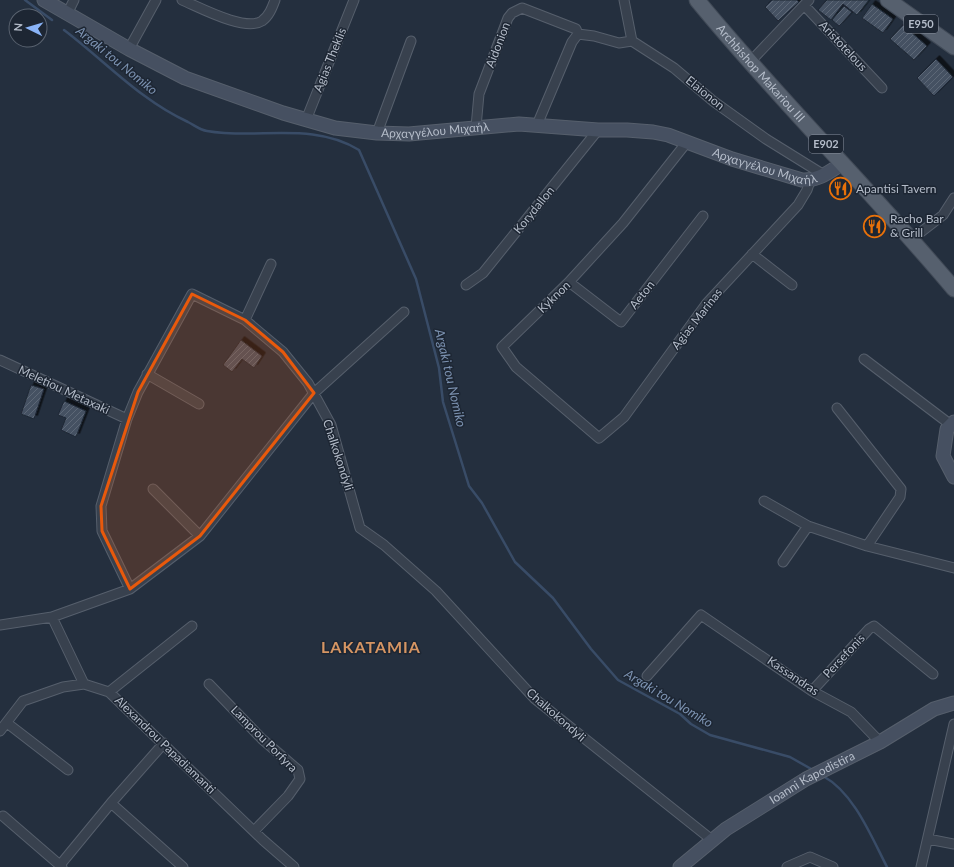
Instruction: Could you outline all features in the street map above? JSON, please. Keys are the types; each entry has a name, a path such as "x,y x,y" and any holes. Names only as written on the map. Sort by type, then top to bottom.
{"main road":[{"name":"Archbishop Makariou III","path":"697,0 750,62 912,239 954,289"},
{"name":"E950","path":"888,0 954,47"},
{"name":"E950","path":"904,0 954,36"}],"street":[{"name":"Αρχαγγέλου Μιχαήλ","path":"44,0 185,78 306,120 346,130 409,134 518,124 598,130 653,132 668,135 739,161 802,180 810,180 824,175 843,163"},
{"path":"67,14 74,0"},
{"path":"129,48 156,0"},
{"path":"182,0 234,21 250,24 263,20 270,13 275,0"},
{"name":"Agias Theklis","path":"306,120 354,0"},
{"path":"536,125 572,42 578,34 594,36 619,43 632,41 624,0"},
{"path":"750,62 807,2"},
{"name":"Aristotelous","path":"807,2 882,88"},
{"name":"Aidonion","path":"476,127 479,94 508,18 512,13 522,8 576,29 578,34"},
{"name":"Elaionon","path":"632,41 674,68 719,106 766,139 824,175"},
{"path":"377,133 411,42"},
{"name":"Korydallon","path":"466,285 484,273 598,130"},
{"name":"Kyknon","path":"599,438 516,367 502,347 569,282 623,223 687,142"},
{"name":"Agias Marinas","path":"599,438 624,417 707,302 798,205 807,190 810,180"},
{"path":"912,239 943,215 954,198"},
{"name":"Aeton","path":"569,282 621,322 703,216"},
{"path":"752,254 792,285"},
{"path":"245,320 271,264"},
{"name":"Chalkokondyli","path":"130,589 102,531 102,506 127,419 147,374 192,294 245,320 283,352 308,383 332,425 360,528 384,545 436,591 535,699 712,840"},
{"path":"0,625 52,617 130,589 200,536 314,393 404,312"},
{"path":"864,359 953,423 948,429 943,456 954,478"},
{"name":"Meletiou Metaxaki","path":"0,360 127,419"},
{"path":"147,374 199,404"},
{"path":"837,408 901,489 900,497 866,546"},
{"path":"153,490 200,536"},
{"path":"764,501 808,526 866,546 954,568"},
{"path":"783,562 808,526"},
{"name":"Kassandras","path":"647,676 701,615 812,691 850,712 880,742"},
{"path":"0,731 23,701 63,687 84,684 52,617"},
{"path":"109,692 192,626"},
{"name":"Persefonis","path":"812,691 869,629 874,626 933,674"},
{"name":"Alexandrou Papadiamanti","path":"84,684 109,692 164,743 254,831 294,867"},
{"name":"Lamprou Porfyra","path":"210,684 262,739 298,770 300,779 288,796 254,831"},
{"name":"Ioanni Kapodistira","path":"680,867 726,829 806,779 880,742 934,709 954,703"},
{"path":"7,722 68,770"},
{"path":"921,867 954,724"},
{"path":"3,816 61,866 111,803 164,743"},
{"path":"111,803 183,867"},
{"path":"928,839 954,844"},
{"path":"787,867 810,857 833,867"}],"highlighted area":[{"path":"192,294 245,320 283,352 314,393 200,536 130,589 102,531 101,506 138,392"}],"building":[{"path":"772,0 797,0 799,2 778,21 765,7"},
{"path":"827,0 869,0 857,15 843,4 831,20 818,10"},
{"path":"872,4 893,19 883,33 862,18"},
{"path":"844,6 852,12 839,26 832,20"},
{"path":"903,25 927,46 914,60 890,39"},
{"path":"936,59 953,77 934,96 917,78"},
{"path":"241,340 262,356 254,368 242,359 232,372 223,365"},
{"path":"31,385 44,389 34,419 21,414"},
{"path":"64,401 86,411 76,437 61,430 66,418 58,415"}],"waterway":[{"name":"Argaki tou Nomiko","path":"25,0 52,20"},
{"name":"Argaki tou Nomiko","path":"64,30 154,103 202,130 245,134 284,133 322,136 341,141 359,150 416,279 439,368 443,402 469,486 482,503 515,562 553,598 591,649 618,680 680,714 691,724 710,735 790,757 813,770"},
{"name":"Argaki tou Nomiko","path":"823,776 844,793 853,804 861,816 887,867"}],"place":[{"name":"Apantisi Tavern","path":"841,189"},
{"name":"Racho Bar & Grill","path":"875,226"}],"district":[{"name":"LAKATAMIA","path":"371,647"}]}
